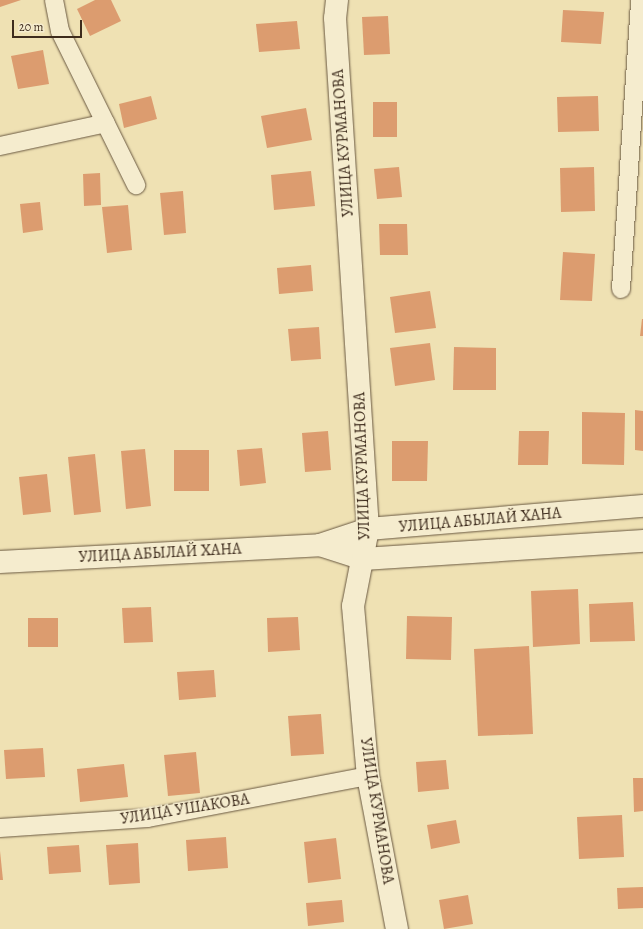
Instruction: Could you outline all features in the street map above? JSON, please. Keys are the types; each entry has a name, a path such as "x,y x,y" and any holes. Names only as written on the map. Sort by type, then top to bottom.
{"street":[{"path":"54,0 60,31 136,185"},
{"name":"УЛИЦА КУРМАНОВА","path":"337,0 335,18 368,529 354,606 368,776 398,929"},
{"path":"621,289 640,0"},
{"path":"0,146 106,123"},
{"name":"УЛИЦА АБЫЛАЙ ХАНА","path":"0,562 320,545 368,529 643,506"},
{"name":"УЛИЦА АБЫЛАЙ ХАНА","path":"320,545 363,559 643,542"},
{"name":"УЛИЦА УШАКОВА","path":"0,828 148,818 368,776"}],"building":[{"path":"0,0 21,0 0,7"},
{"path":"95,0 111,0 121,21 90,36 77,9"},
{"path":"563,10 604,12 601,44 561,42"},
{"path":"388,16 390,54 364,55 362,17"},
{"path":"297,21 300,49 259,52 256,24"},
{"path":"43,50 49,84 18,89 11,56"},
{"path":"151,96 157,119 124,128 119,104"},
{"path":"598,96 599,131 558,132 557,97"},
{"path":"373,102 397,102 397,137 373,137"},
{"path":"306,108 312,140 267,148 261,116"},
{"path":"399,167 402,197 377,199 374,169"},
{"path":"594,167 595,211 561,212 560,168"},
{"path":"311,171 315,206 274,210 271,175"},
{"path":"100,173 101,205 84,206 83,174"},
{"path":"183,191 186,233 164,235 160,193"},
{"path":"40,202 43,230 23,233 20,204"},
{"path":"128,205 132,250 107,253 102,207"},
{"path":"379,224 407,224 408,255 380,255"},
{"path":"563,252 595,254 592,301 560,300"},
{"path":"311,265 313,291 279,294 277,268"},
{"path":"430,291 436,328 395,333 390,297"},
{"path":"642,319 643,336 640,336"},
{"path":"319,327 321,359 291,361 288,329"},
{"path":"430,343 435,380 395,386 390,348"},
{"path":"454,347 496,348 496,390 453,390"},
{"path":"635,410 643,411 643,451 635,450"},
{"path":"582,412 625,413 624,465 582,464"},
{"path":"328,431 331,470 305,472 302,433"},
{"path":"519,431 549,431 548,465 518,465"},
{"path":"392,441 428,441 427,481 392,481"},
{"path":"262,448 266,483 240,486 237,450"},
{"path":"145,449 151,506 126,509 121,451"},
{"path":"174,450 209,450 209,491 174,491"},
{"path":"95,454 101,512 74,515 68,457"},
{"path":"47,474 51,512 23,515 19,477"},
{"path":"578,589 580,644 533,647 531,591"},
{"path":"633,602 635,641 590,642 589,604"},
{"path":"151,607 153,642 124,643 122,608"},
{"path":"407,616 452,617 451,660 406,659"},
{"path":"298,617 300,650 268,652 267,618"},
{"path":"28,618 58,618 58,647 28,647"},
{"path":"529,646 533,734 478,736 474,649"},
{"path":"214,670 216,697 179,700 177,672"},
{"path":"321,714 324,754 291,756 288,716"},
{"path":"43,748 45,777 6,779 4,750"},
{"path":"196,752 200,793 168,796 164,755"},
{"path":"446,760 449,789 418,792 416,762"},
{"path":"124,764 128,797 80,802 77,769"},
{"path":"633,778 643,778 643,811 634,812"},
{"path":"622,815 624,857 579,859 577,817"},
{"path":"456,820 460,843 431,849 427,825"},
{"path":"226,837 228,868 188,871 186,840"},
{"path":"336,838 341,879 308,883 304,842"},
{"path":"138,843 140,883 109,885 106,845"},
{"path":"79,845 81,872 49,874 47,847"},
{"path":"0,851 3,880 0,880"},
{"path":"643,887 643,908 618,909 617,888"},
{"path":"468,895 473,924 444,929 439,900"},
{"path":"342,900 344,922 308,926 306,903"}]}
